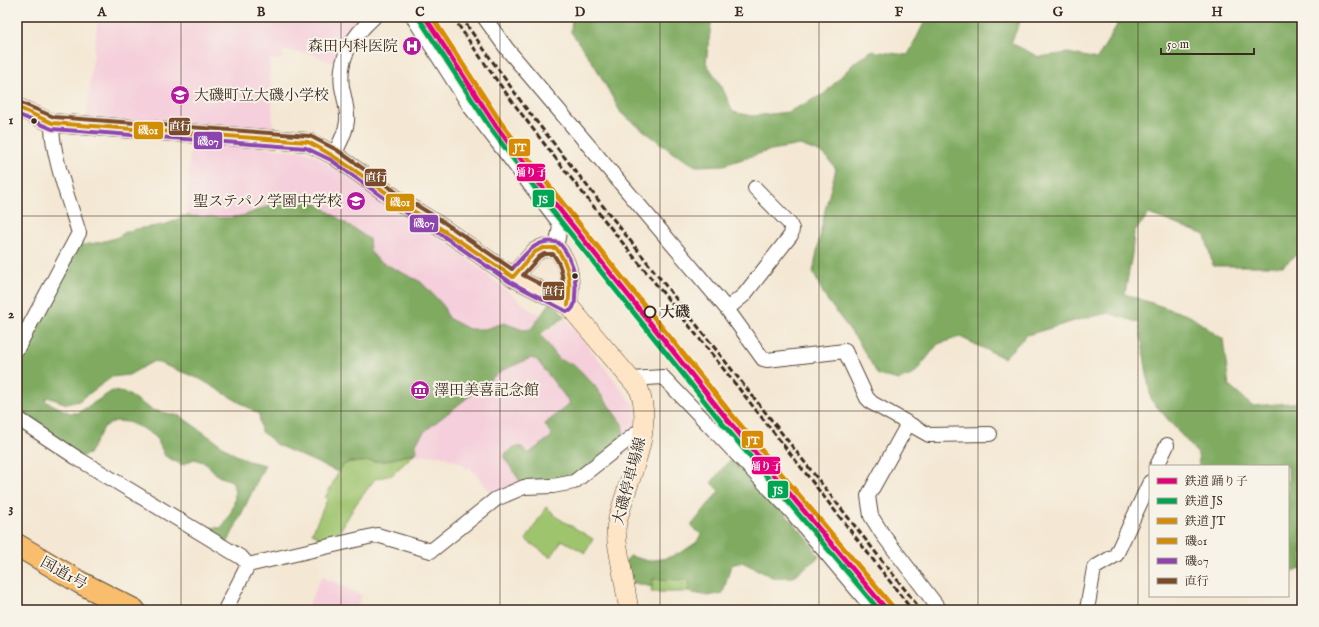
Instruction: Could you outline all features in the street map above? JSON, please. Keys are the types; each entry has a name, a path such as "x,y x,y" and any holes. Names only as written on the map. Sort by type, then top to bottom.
{"highway":[{"name":"国道1号","path":"17,545 81,583 134,610"}],"street":[{"path":"334,155 342,140 347,120 342,84 342,66 345,52 354,38 374,17"},
{"path":"413,17 471,108 558,221 560,227 556,248"},
{"path":"484,17 506,49 727,309 763,358 766,360 845,351 869,401 908,424 929,435 990,434"},
{"path":"17,107 52,122 308,142 334,155 397,200 436,224 513,277 568,305 571,288 570,277 563,255 556,248 543,248 535,252 513,277"},
{"path":"17,349 79,233 66,193 51,134 52,122"},
{"path":"727,309 744,295 791,235 792,229 789,223 755,188"},
{"name":"大磯停車場線","path":"568,305 639,389 644,404 643,428 640,444 616,528 628,610"},
{"path":"631,379 663,377 790,510 874,610"},
{"path":"17,418 78,458 242,558 248,564"},
{"path":"908,424 868,496 871,516 883,535 940,610"},
{"path":"248,564 377,535 431,551 496,499 524,487 554,486 574,482 643,428"},
{"path":"1157,465 1167,445"},
{"path":"1086,610 1094,568 1116,555 1149,484"},
{"path":"225,610 248,564"}],"shaded area":[{"name":"大磯町立大磯小学校","path":"98,17 374,17 342,66 311,54 283,50 282,59 269,60 274,138 85,125"},
{"path":"196,141 302,151 315,155 457,250 532,311 545,315 525,343 464,341 413,286 308,204 234,222 187,220 190,145"},
{"path":"566,318 636,408 635,434 496,499 470,467 467,469 461,463 440,455 412,456 417,452 417,439 425,431 541,336"},
{"path":"322,576 362,595 356,610 306,610"}],"green space":[{"path":"572,17 712,17 706,63 722,87 733,112 753,116 788,112 824,94 855,62 871,51 908,55 926,19 930,17 1022,17 1011,43 1039,57 1068,53 1097,59 1117,25 1114,17 1302,17 1302,250 1283,266 1213,266 1205,235 1149,214 1134,232 1125,294 1190,316 1223,339 1229,386 1252,406 1302,402 1302,568 1289,574 1289,465 1199,465 1198,454 1151,400 1139,323 1109,313 1085,318 1027,335 1004,358 960,337 938,344 914,374 899,380 878,375 858,341 825,297 813,272 825,210 836,169 824,154 800,145 771,150 724,165 696,166 673,153 621,113 595,66 571,32"},
{"path":"294,197 307,197 369,239 370,251 379,261 421,282 443,305 448,318 469,329 485,329 504,323 523,330 531,329 550,303 559,309 565,317 540,334 560,360 574,364 594,385 622,424 625,441 574,482 524,487 503,456 514,447 522,447 528,454 552,436 545,424 570,403 537,360 531,358 501,371 425,431 416,443 417,452 385,461 349,462 342,466 338,472 275,444 270,438 261,432 259,414 200,379 154,361 129,375 112,377 79,401 67,404 47,397 45,401 70,413 78,413 112,391 126,393 152,410 180,416 234,454 248,461 265,465 225,548 204,527 221,528 233,506 235,494 234,488 232,481 218,476 206,463 194,459 182,465 165,456 156,437 144,429 128,422 115,421 104,427 89,454 77,458 17,421 17,348 72,246 89,244 118,237 134,229 164,225 171,223 181,216 221,218 237,217"},
{"path":"415,453 392,475 375,479 356,504 331,546 312,550 318,536 312,533 327,500 325,498 342,466 349,462 385,461"},
{"path":"734,458 809,540 819,557 792,577 774,578 742,562 731,565 723,593 708,596 688,592 690,580 653,579 652,587 630,582 626,560 630,556 648,561 667,558 682,552 697,542 701,534 691,526 719,491 711,483 726,464"},
{"path":"546,507 558,518 593,539 585,553 562,540 552,556 549,556 526,540"},
{"path":"669,578 690,580 688,592 651,592 653,579"}],"railway":[{"path":"453,17 477,53 555,158 757,411 912,610"},
{"path":"461,17 525,107 921,610"}],"rail line":[{"name":"踊り子","path":"425,17 496,126 552,200 727,419 887,610"},
{"name":"JT","path":"432,17 501,123 557,196 732,415 892,606"},
{"name":"JS","path":"420,20 491,129 547,204 722,423 879,610"}],"transit line":[{"name":"直行","path":"19,102 54,117 310,136 337,150 400,195 439,219 512,269"},
{"name":"磯01","path":"17,107 52,123 308,142 343,163 513,277"},
{"name":"磯07","path":"17,114 52,129 306,148 331,160 394,205 433,229 510,282"},
{"name":"磯07","path":"510,282 566,311 570,311 574,306 575,274 568,255 559,243 544,242 538,244 532,248 512,269"},
{"name":"磯01","path":"513,277 535,252 543,248 556,248 561,254 567,268 569,282 568,305"},
{"name":"直行","path":"544,254 553,254 559,264 563,279 563,296 523,275 539,257 544,254"}],"place":[{"name":"森田内科医院","path":"412,46"},
{"name":"大磯町立大磯小学校","path":"180,95"},
{"name":"聖ステパノ学園中学校","path":"356,201"},
{"name":"大磯","path":"650,312"},
{"name":"澤田美喜記念館","path":"420,390"}]}
